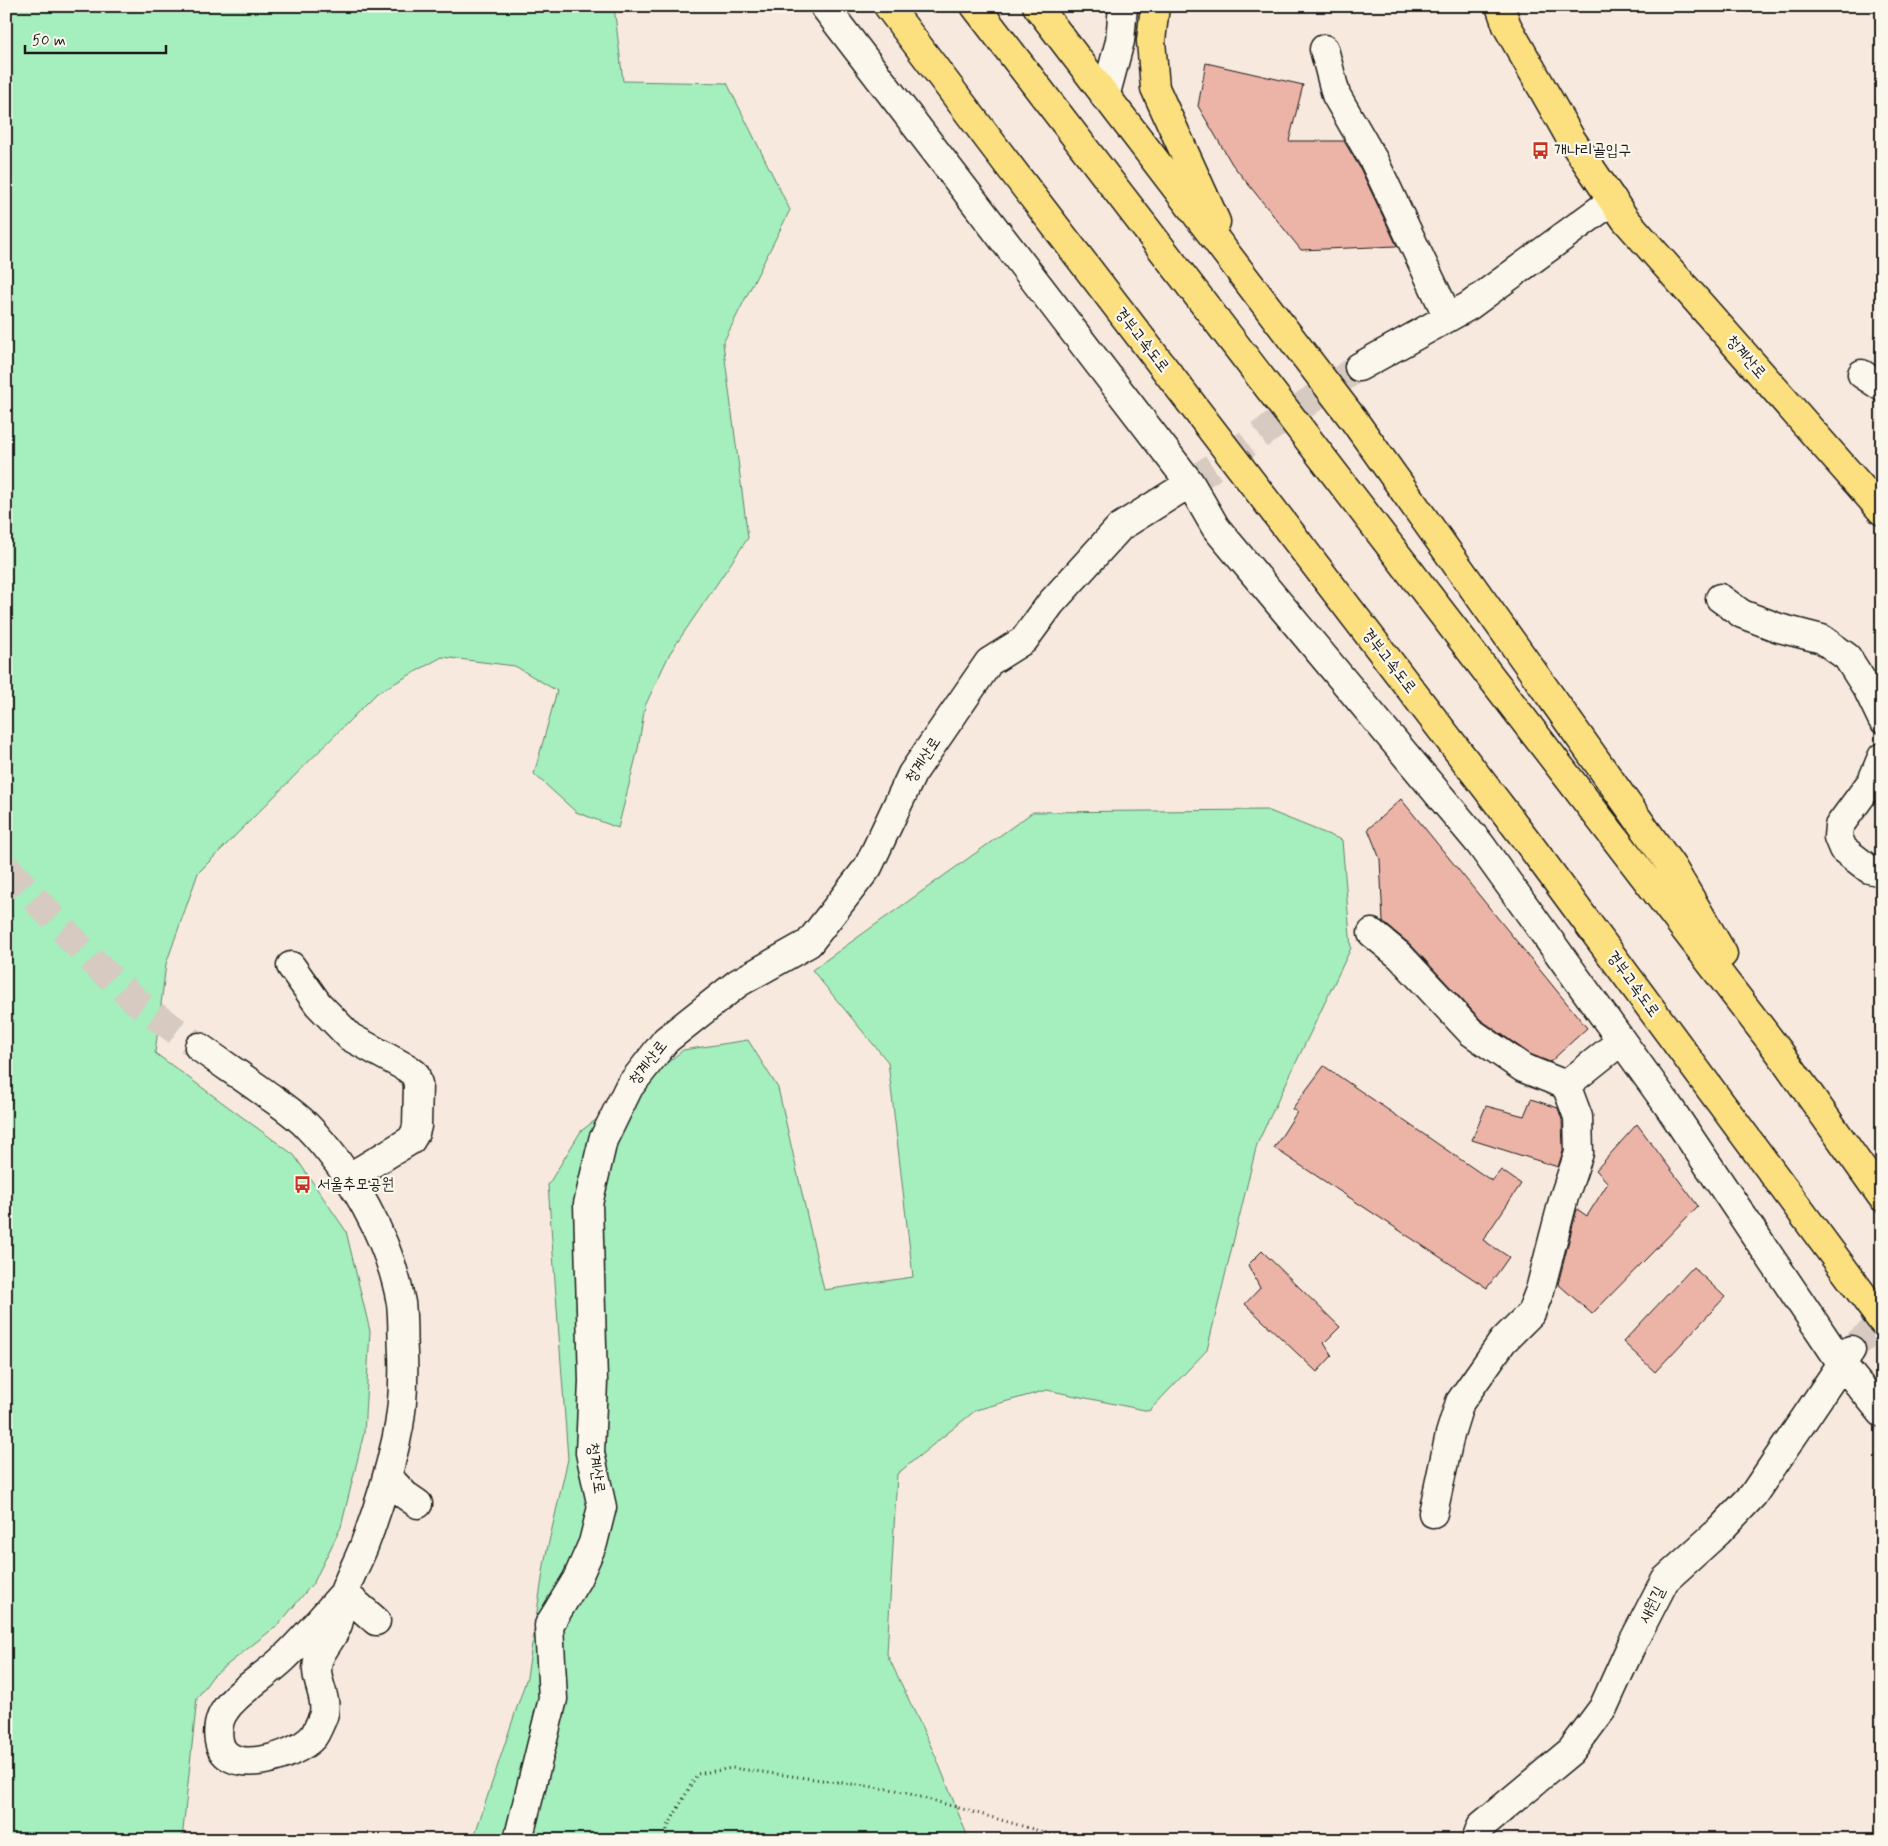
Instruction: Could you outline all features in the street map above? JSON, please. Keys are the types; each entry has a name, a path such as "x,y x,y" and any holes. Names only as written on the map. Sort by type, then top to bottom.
{"main road":[{"name":"경부고속도로","path":"888,6 1527,841 1882,1321"},
{"path":"975,6 1780,1053 1882,1197"},
{"path":"1037,6 1353,419 1672,867 1780,1053"},
{"path":"1155,6 1151,41 1155,88 1214,219 1312,364"},
{"name":"청계산로","path":"1500,6 1507,26 1571,139 1625,219 1882,511"}],"street":[{"path":"824,6 1190,483 1216,528 1480,844 1848,1355 1882,1413"},
{"path":"1106,97 1120,41 1123,6"},
{"path":"1324,49 1336,95 1374,161 1448,317"},
{"path":"1359,367 1469,306 1613,200"},
{"name":"청계산로","path":"518,1840 553,1699 549,1625 577,1579 593,1543 602,1507 590,1453 593,1381 588,1204 603,1140 629,1087 666,1040 738,983 809,943 868,867 912,774 989,662 1024,640 1050,603 1120,528 1190,483"},
{"path":"1720,598 1742,614 1779,628 1822,639 1841,653 1847,658 1868,690 1882,719"},
{"path":"1882,757 1872,781 1839,826 1838,837 1843,849 1869,869 1882,872"},
{"path":"1372,934 1400,956 1471,1032 1523,1068 1566,1085 1578,1117 1580,1152 1564,1197 1540,1290 1531,1313 1503,1341 1460,1402 1433,1513"},
{"path":"291,966 318,1004 350,1037 407,1068 415,1074 418,1084 417,1126 411,1140 348,1178"},
{"path":"1566,1085 1621,1041"},
{"path":"199,1047 305,1123 348,1178 373,1220 390,1263 401,1304 404,1381 398,1437 388,1477 344,1594 337,1627 318,1660 316,1670 324,1700 324,1712 313,1736 302,1745 278,1756 256,1761 241,1762 229,1757 222,1750 219,1742 218,1732 224,1711 284,1658 344,1594"},
{"name":"새원길","path":"1476,1840 1481,1826 1571,1751 1602,1708 1665,1580 1718,1532 1753,1495 1848,1355"},
{"path":"388,1477 418,1504"},
{"path":"344,1594 376,1622"}],"path":[{"path":"666,1840 667,1828 697,1774 732,1768 896,1790 1057,1836 1058,1840"}],"green space":[{"path":"30,6 614,6 623,81 727,83 790,210 723,343 748,538 670,653 645,706 638,749 618,828 576,812 534,774 557,691 515,666 442,657 377,693 198,873 166,964 155,1053 294,1155 346,1231 370,1331 364,1433 341,1527 314,1582 279,1624 213,1676 197,1698 182,1840 6,1840 6,8"},
{"path":"1267,810 1342,840 1351,948 1257,1144 1207,1350 1149,1411 1047,1390 976,1410 897,1474 887,1654 936,1757 969,1840 473,1840 527,1677 545,1559 568,1459 548,1185 581,1131 683,1050 748,1040 778,1088 824,1290 913,1277 888,1062 812,970 1033,812"}],"building":[{"path":"1206,63 1303,85 1289,141 1344,141 1360,168 1397,246 1301,250 1232,164 1198,106"},
{"path":"1401,799 1587,1028 1550,1062 1530,1054 1481,1020 1411,945 1383,922 1380,859 1368,829"},
{"path":"1324,1066 1492,1181 1501,1170 1521,1184 1483,1240 1509,1257 1487,1288 1274,1148 1297,1112 1292,1109"},
{"path":"1531,1099 1558,1108 1562,1120 1563,1151 1558,1167 1472,1140 1486,1106 1524,1116"},
{"path":"1637,1124 1698,1206 1592,1314 1558,1284 1577,1209 1587,1216 1608,1183 1596,1170"},
{"path":"1262,1251 1340,1327 1324,1343 1332,1356 1317,1372 1245,1304 1260,1288 1248,1265"},
{"path":"1693,1267 1725,1297 1655,1372 1623,1342"}],"tunnel":[{"path":"1190,483 1359,367"},
{"path":"6,867 94,963 143,1007 199,1047"},
{"path":"1853,1347 1882,1323"}],"place":[{"name":"개나리골입구","path":"1540,150"},
{"name":"서울추모공원","path":"303,1184"}]}
